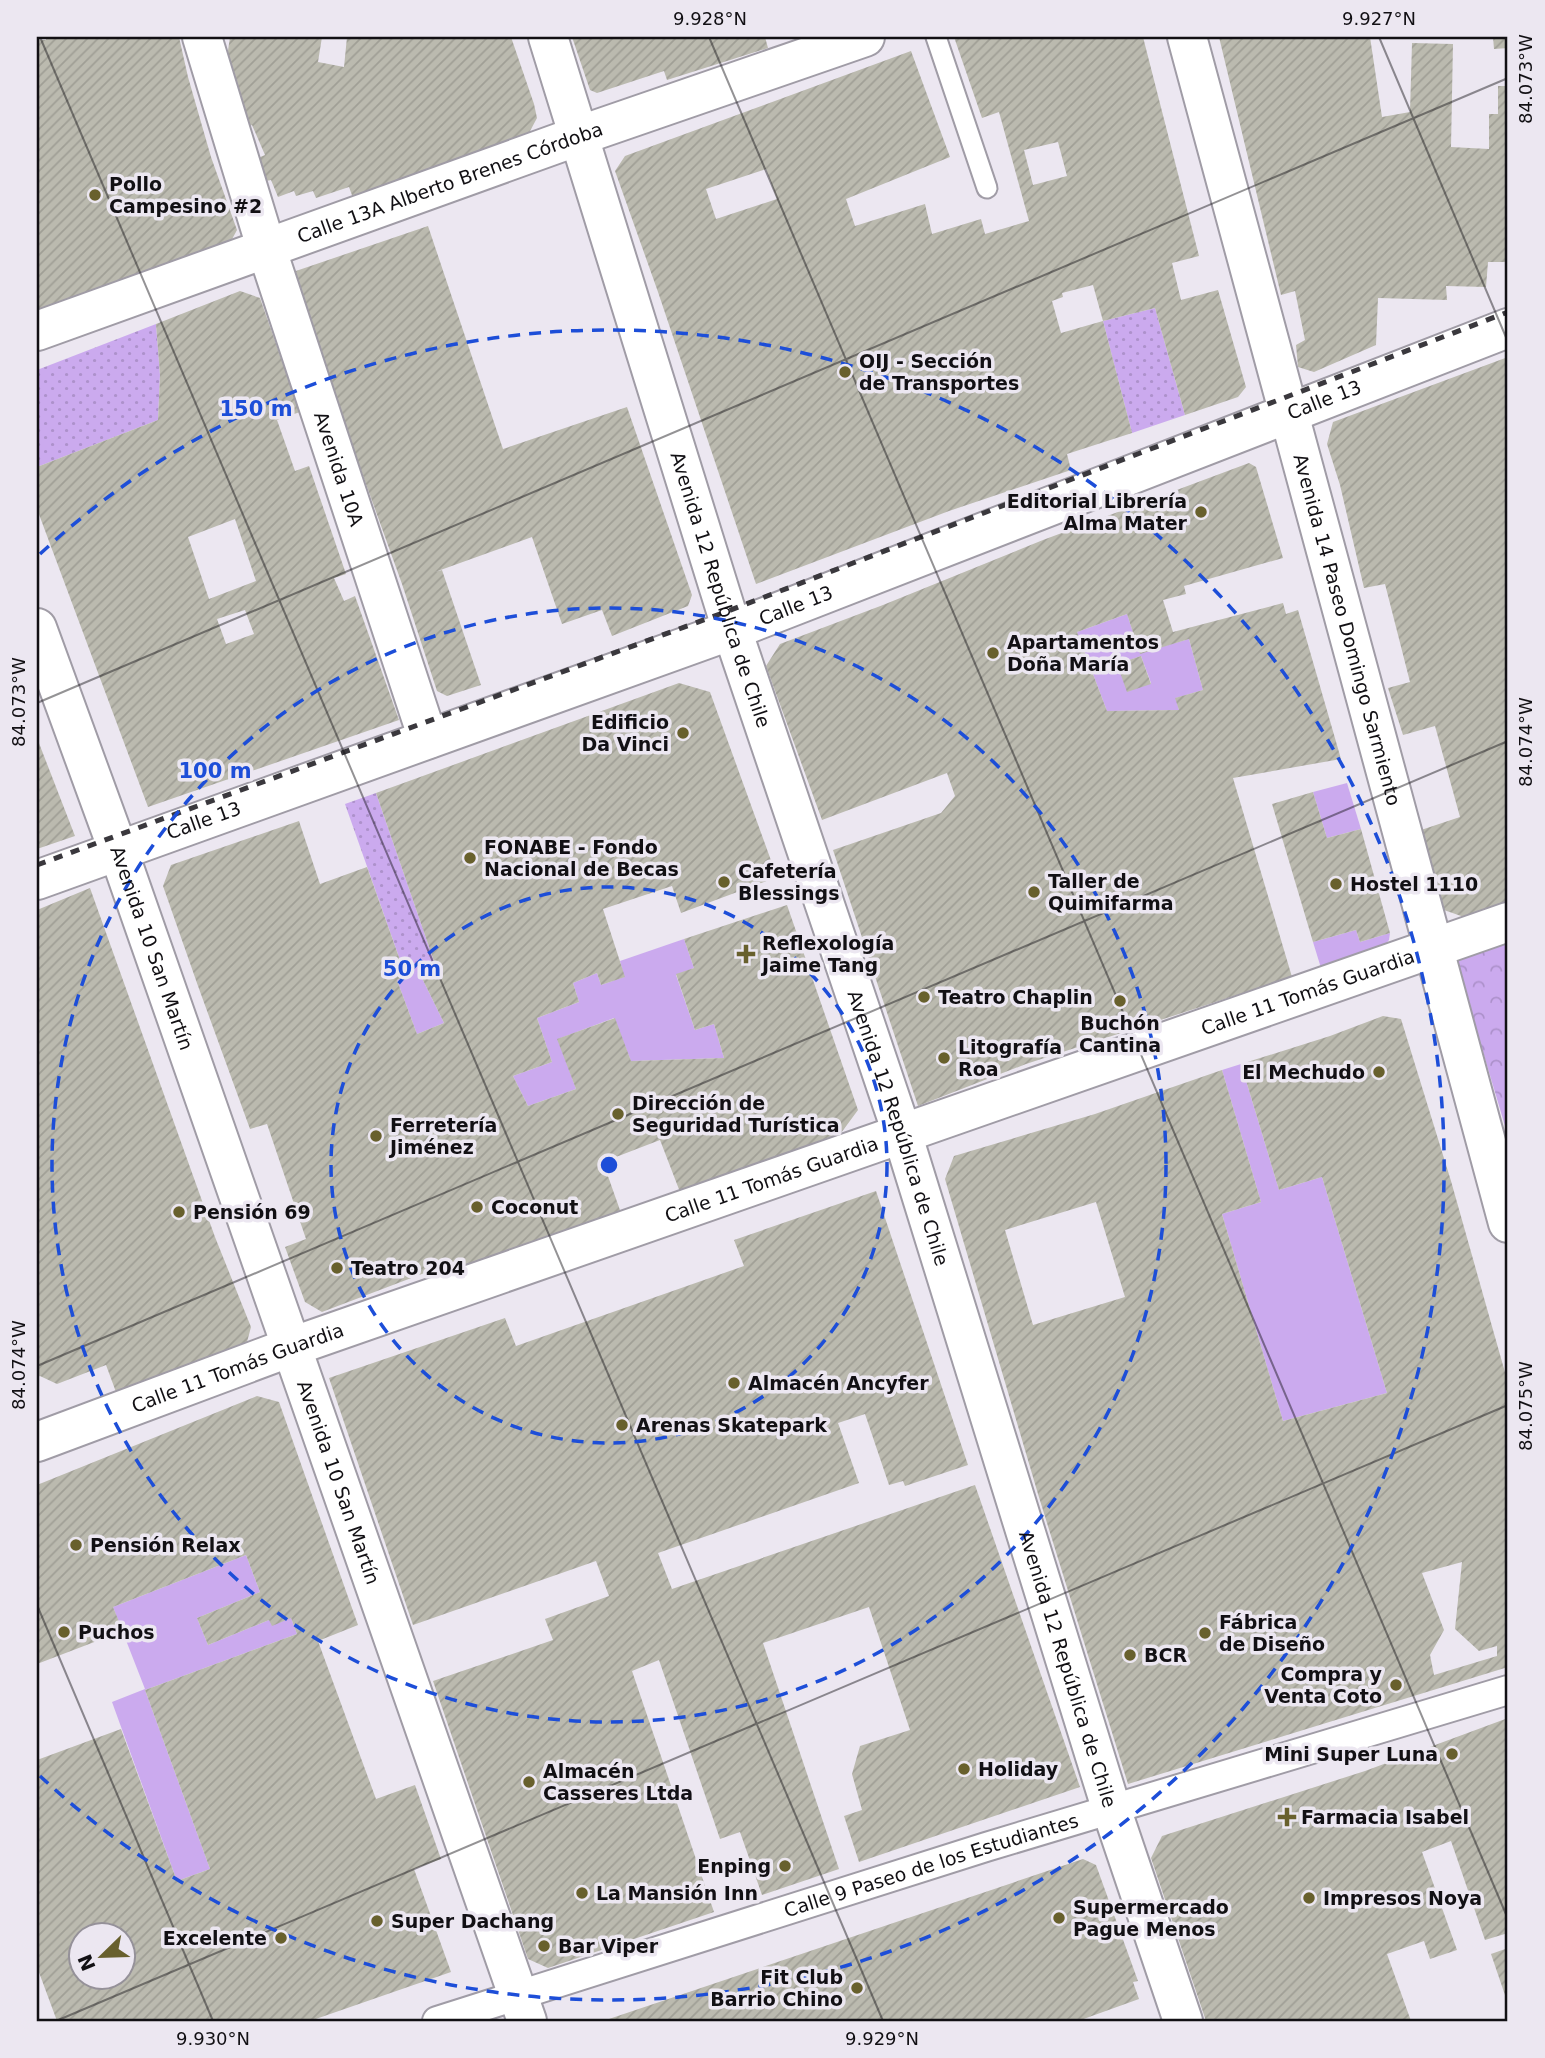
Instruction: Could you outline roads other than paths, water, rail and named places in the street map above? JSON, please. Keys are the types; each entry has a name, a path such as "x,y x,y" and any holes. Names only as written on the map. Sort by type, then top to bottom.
{"street":[{"name":"Avenida 10A","path":"202,37 266,247 428,739"},
{"name":"Avenida 12 República de Chile","path":"548,37 581,135 732,630 902,1133 1112,1811 1183,2021"},
{"name":"Calle 13A Alberto Brenes Córdoba","path":"37,331 581,135 865,37"},
{"name":"Avenida 14 Paseo Domingo Sarmiento","path":"1187,37 1508,1223"},
{"name":"Calle 13","path":"37,880 732,630 1508,328"},
{"name":"Avenida 10 San Martín","path":"37,628 523,2009"},
{"name":"Calle 11 Tomás Guardia","path":"37,1442 291,1347 1508,922"},
{"name":"Calle 9 Paseo de los Estudiantes","path":"437,2021 523,2009 986,1847 1508,1690"}],"lane":[{"path":"936,37 987,188"}],"railway":[{"path":"37,865 728,611 1508,312"}],"place":[{"name":"Pollo Campesino #2","path":"95,195"},
{"name":"OIJ - Sección de Transportes","path":"845,372"},
{"name":"Editorial Librería Alma Mater","path":"1201,512"},
{"name":"Apartamentos Doña María","path":"993,653"},
{"name":"Edificio Da Vinci","path":"683,733"},
{"name":"FONABE - Fondo Nacional de Becas","path":"470,858"},
{"name":"Cafetería Blessings","path":"724,882"},
{"name":"Hostel 1110","path":"1336,884"},
{"name":"Taller de Quimifarma","path":"1034,892"},
{"name":"Reflexología Jaime Tang","path":"746,954"},
{"name":"Teatro Chaplin","path":"924,997"},
{"name":"Buchón Cantina","path":"1120,1001"},
{"name":"Litografía Roa","path":"944,1058"},
{"name":"El Mechudo","path":"1379,1072"},
{"name":"Dirección de Seguridad Turística","path":"618,1114"},
{"name":"Ferretería Jiménez","path":"376,1136"},
{"name":"Coconut","path":"477,1207"},
{"name":"Pensión 69","path":"179,1212"},
{"name":"Teatro 204","path":"337,1268"},
{"name":"Almacén Ancyfer","path":"734,1383"},
{"name":"Arenas Skatepark","path":"622,1425"},
{"name":"Pensión Relax","path":"76,1545"},
{"name":"Puchos","path":"64,1632"},
{"name":"Fábrica de Diseño","path":"1205,1633"},
{"name":"BCR","path":"1130,1655"},
{"name":"Compra y Venta Coto","path":"1396,1685"},
{"name":"Mini Super Luna","path":"1452,1754"},
{"name":"Holiday","path":"964,1769"},
{"name":"Almacén Casseres Ltda","path":"529,1782"},
{"name":"Farmacia Isabel","path":"1287,1817"},
{"name":"Enping","path":"785,1866"},
{"name":"La Mansión Inn","path":"582,1893"},
{"name":"Impresos Noya","path":"1309,1898"},
{"name":"Supermercado Pague Menos","path":"1059,1918"},
{"name":"Super Dachang","path":"377,1921"},
{"name":"Excelente","path":"281,1938"},
{"name":"Bar Viper","path":"544,1946"},
{"name":"Fit Club Barrio Chino","path":"857,1988"}]}
